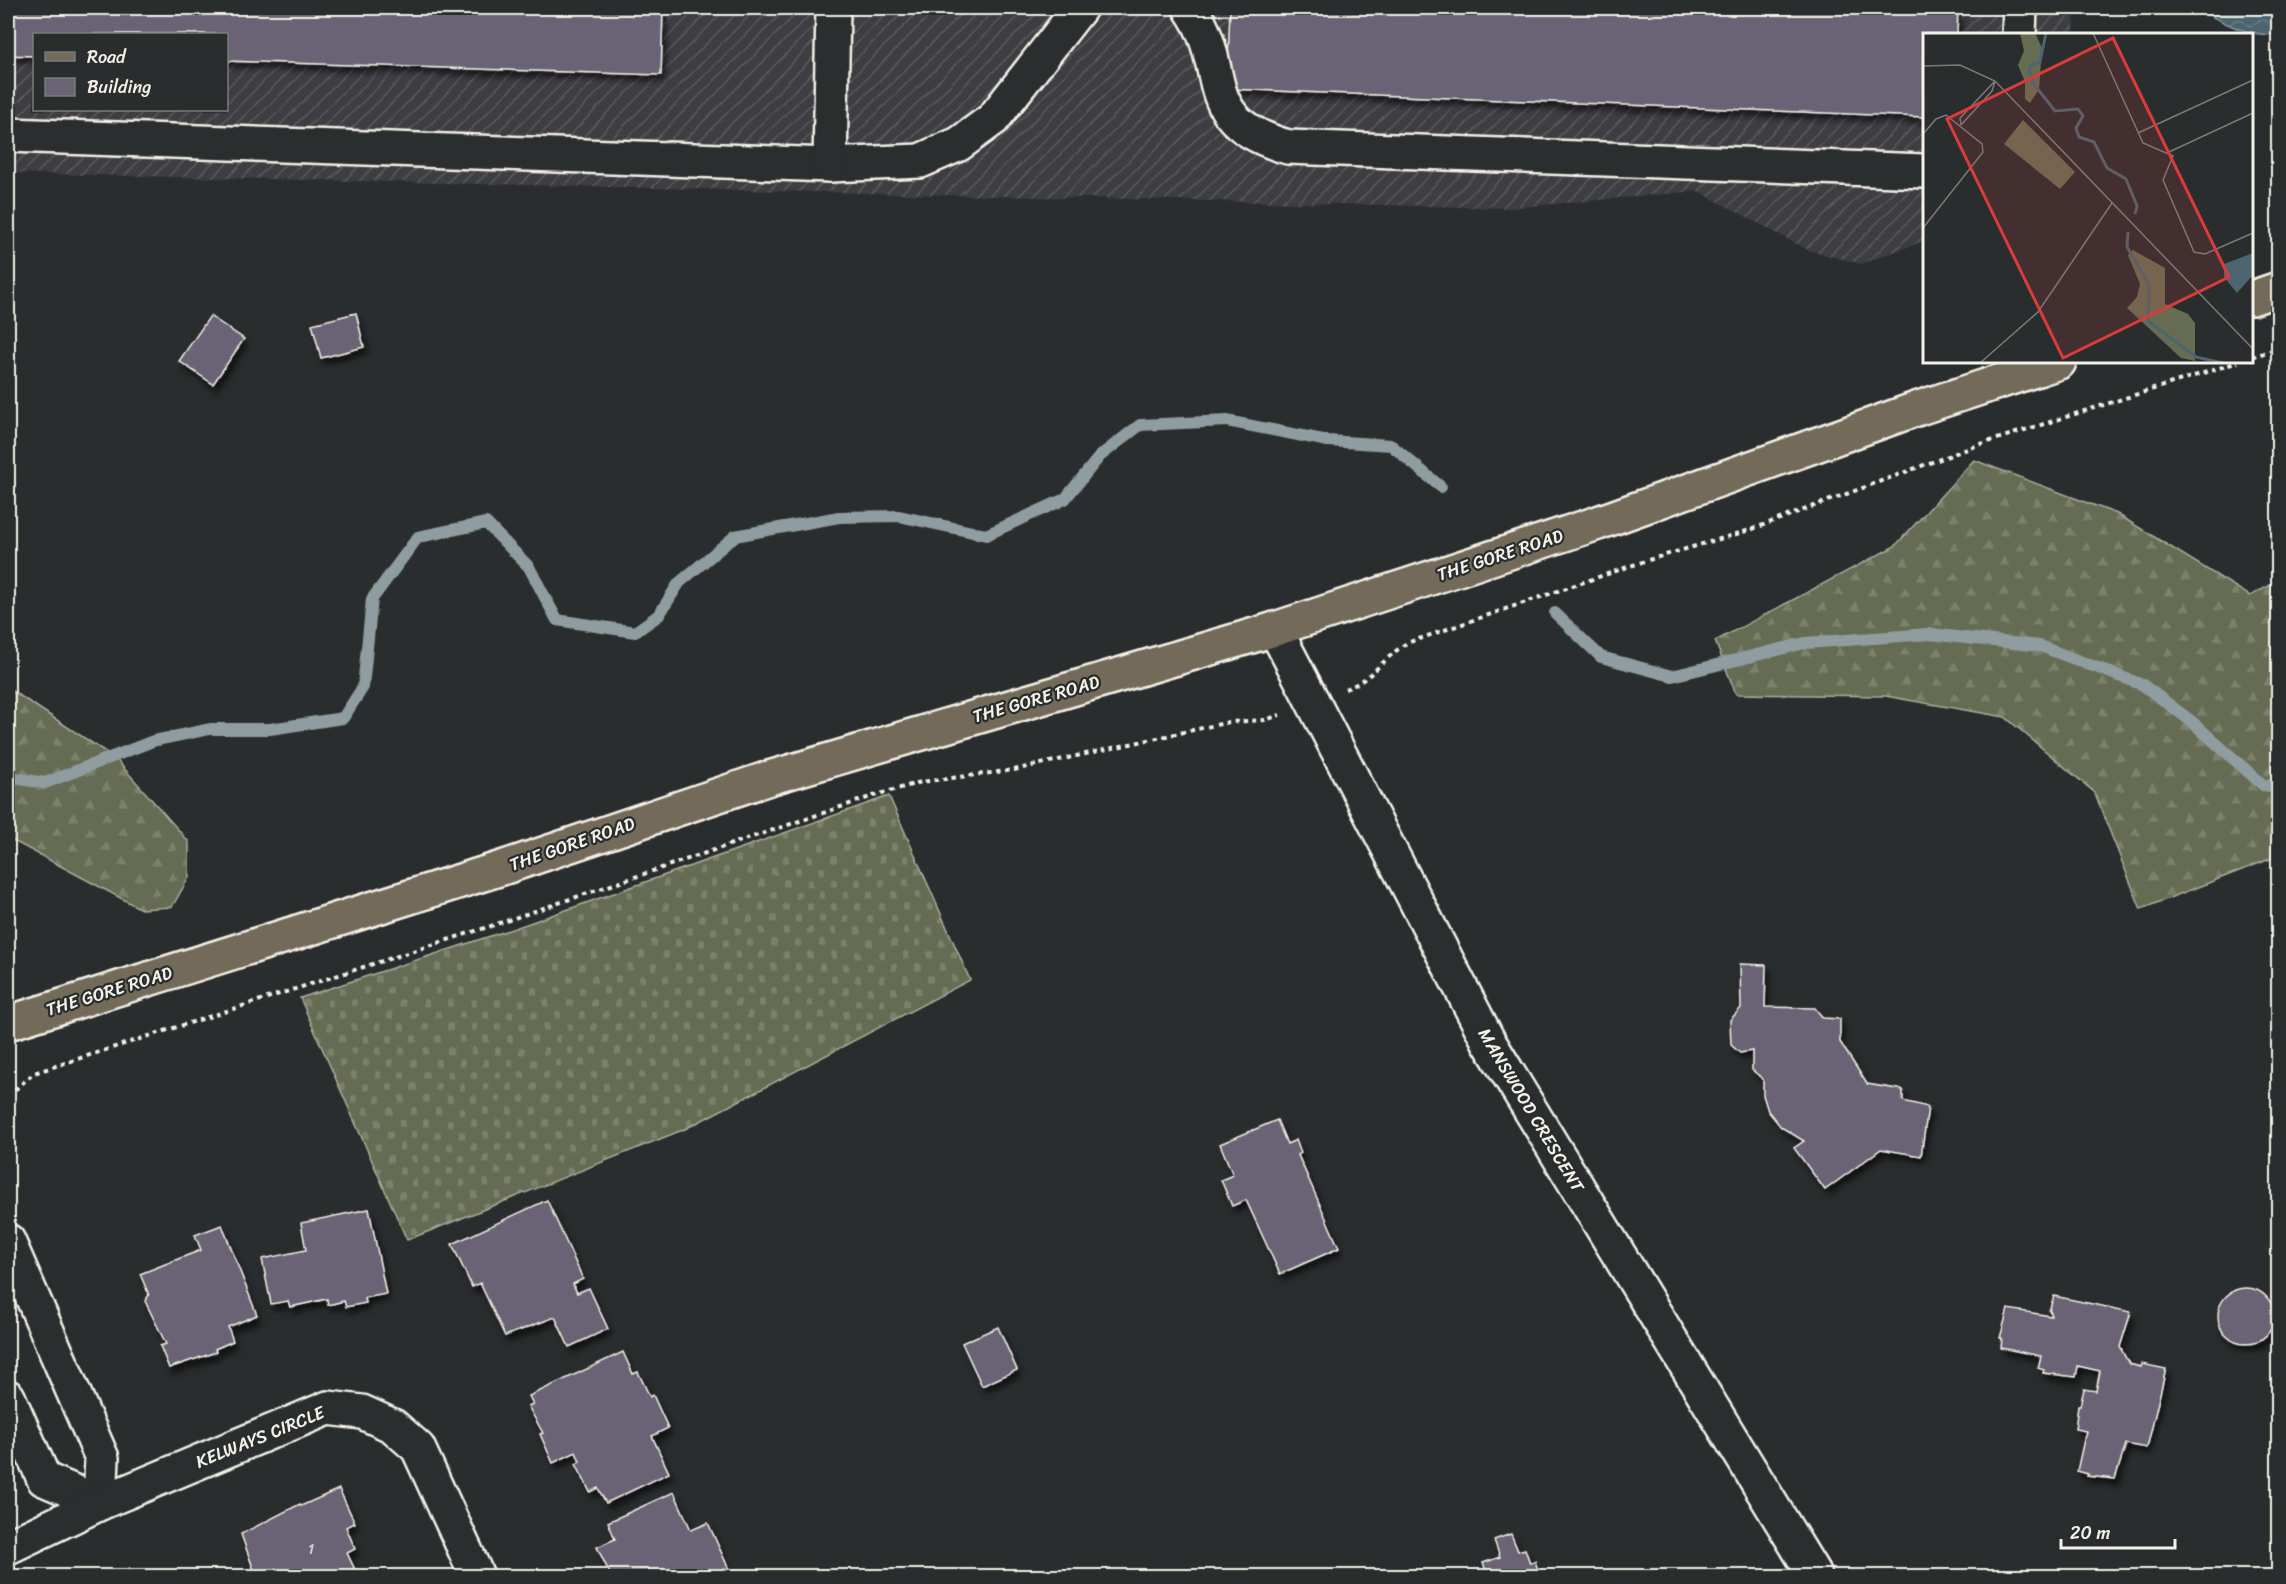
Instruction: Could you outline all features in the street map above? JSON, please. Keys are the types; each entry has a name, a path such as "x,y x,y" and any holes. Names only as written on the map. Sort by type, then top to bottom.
{"main road":[{"path":"2253,298 2278,289"},
{"name":"THE GORE ROAD","path":"8,1023 505,867 769,778 1275,629 1598,523 1919,408 2056,363"}],"street":[{"path":"830,165 833,8"},
{"path":"8,135 830,165 920,161 959,144 993,119 1080,8"},
{"path":"1190,8 1203,27 1219,97 1231,117 1264,140 1288,147 1923,171"},
{"path":"2019,33 2020,8"},
{"name":"MANSWOOD CRESCENT","path":"1275,629 1489,1042 1815,1576"},
{"path":"8,1241 102,1458 100,1503 44,1479 8,1397"},
{"name":"KELWAYS CIRCLE","path":"8,1547 100,1503 328,1408 362,1412 393,1426 418,1448 477,1576"}],"path":[{"path":"2253,357 2278,348"},
{"path":"1361,683 1389,655 1407,643 1463,622 1750,530 1975,446 2235,363"},
{"path":"8,1096 34,1073 397,957 921,782 1014,770 1229,722 1265,720"}],"shaded area":[{"path":"8,8 2075,8 2074,33 1923,33 1923,241 1861,264 1808,250 1698,191 1510,208 8,173"}],"green space":[{"path":"1974,460 2117,514 2250,596 2278,581 2278,856 2141,909 2094,792 2005,717 1885,696 1736,694 1715,641 1895,546"},
{"path":"8,688 115,758 189,842 189,877 172,907 141,909 8,838"},
{"path":"889,796 970,980 685,1129 407,1240 300,998 515,928"}],"water":[{"path":"2195,8 2278,8 2278,34 2267,35 2245,31"}],"building":[{"path":"8,8 663,8 661,75 228,61 228,33 33,33 33,56 8,55"},
{"path":"1230,8 1958,8 1957,33 1923,33 1923,117 1227,89"},
{"path":"356,313 364,347 321,358 312,324"},
{"path":"210,316 244,339 213,384 179,361"},
{"path":"1740,964 1766,965 1765,1007 1815,1008 1823,1018 1840,1019 1840,1042 1867,1084 1903,1090 1903,1101 1928,1107 1921,1156 1881,1149 1825,1190 1794,1148 1804,1141 1781,1127 1768,1111 1763,1095 1763,1079 1752,1070 1752,1051 1740,1053 1731,1045 1730,1020 1741,1008"},
{"path":"1277,1120 1287,1144 1296,1140 1301,1153 1298,1155 1339,1248 1280,1274 1246,1200 1232,1206 1221,1180 1233,1175 1220,1144"},
{"path":"547,1200 583,1279 573,1284 577,1293 589,1288 608,1329 569,1347 555,1317 505,1336 480,1283 472,1287 452,1244"},
{"path":"369,1209 386,1294 365,1298 366,1303 346,1307 344,1301 328,1305 327,1299 290,1307 288,1301 271,1304 262,1259 306,1250 301,1223"},
{"path":"222,1225 257,1315 228,1327 233,1341 215,1349 216,1352 169,1368 160,1346 166,1344 145,1301 149,1295 140,1274 201,1250 195,1235"},
{"path":"2241,1288 2251,1288 2266,1296 2272,1305 2274,1316 2272,1327 2266,1336 2251,1344 2241,1344 2230,1339 2223,1332 2218,1321 2218,1311 2223,1300 2230,1293"},
{"path":"2054,1296 2131,1312 2120,1347 2129,1364 2166,1369 2147,1448 2126,1444 2115,1479 2087,1476 2088,1474 2077,1471 2086,1431 2075,1429 2078,1406 2080,1406 2084,1389 2096,1391 2100,1371 2078,1366 2076,1377 2043,1373 2044,1370 2038,1368 2041,1356 2001,1348 2002,1338 2000,1338 2008,1309 2051,1316 2049,1311"},
{"path":"998,1327 1017,1370 982,1386 962,1343"},
{"path":"623,1352 633,1374 638,1372 650,1397 653,1395 668,1428 652,1436 669,1473 606,1503 598,1488 590,1492 576,1464 580,1462 576,1452 553,1463 540,1434 543,1433 528,1406 533,1404 529,1396"},
{"path":"339,1489 355,1523 346,1527 355,1549 347,1553 358,1576 256,1576 241,1534 300,1504 301,1506"},
{"path":"674,1492 691,1530 708,1523 732,1576 611,1576 597,1547 615,1539 608,1522"},
{"path":"1511,1534 1518,1551 1525,1549 1530,1563 1535,1561 1540,1576 1488,1576 1483,1563 1500,1557 1494,1540"}],"waterway":[{"path":"8,777 45,783 153,741 210,729 270,729 343,718 363,687 372,599 418,537 486,523 529,567 557,620 635,632 659,615 679,583 735,536 839,517 899,516 986,535 1065,499 1100,456 1140,425 1227,421 1328,441 1391,445 1441,487"},
{"path":"1555,613 1601,657 1672,676 1805,643 1929,634 2040,646 2143,685 2191,721 2263,785 2278,787"}]}
